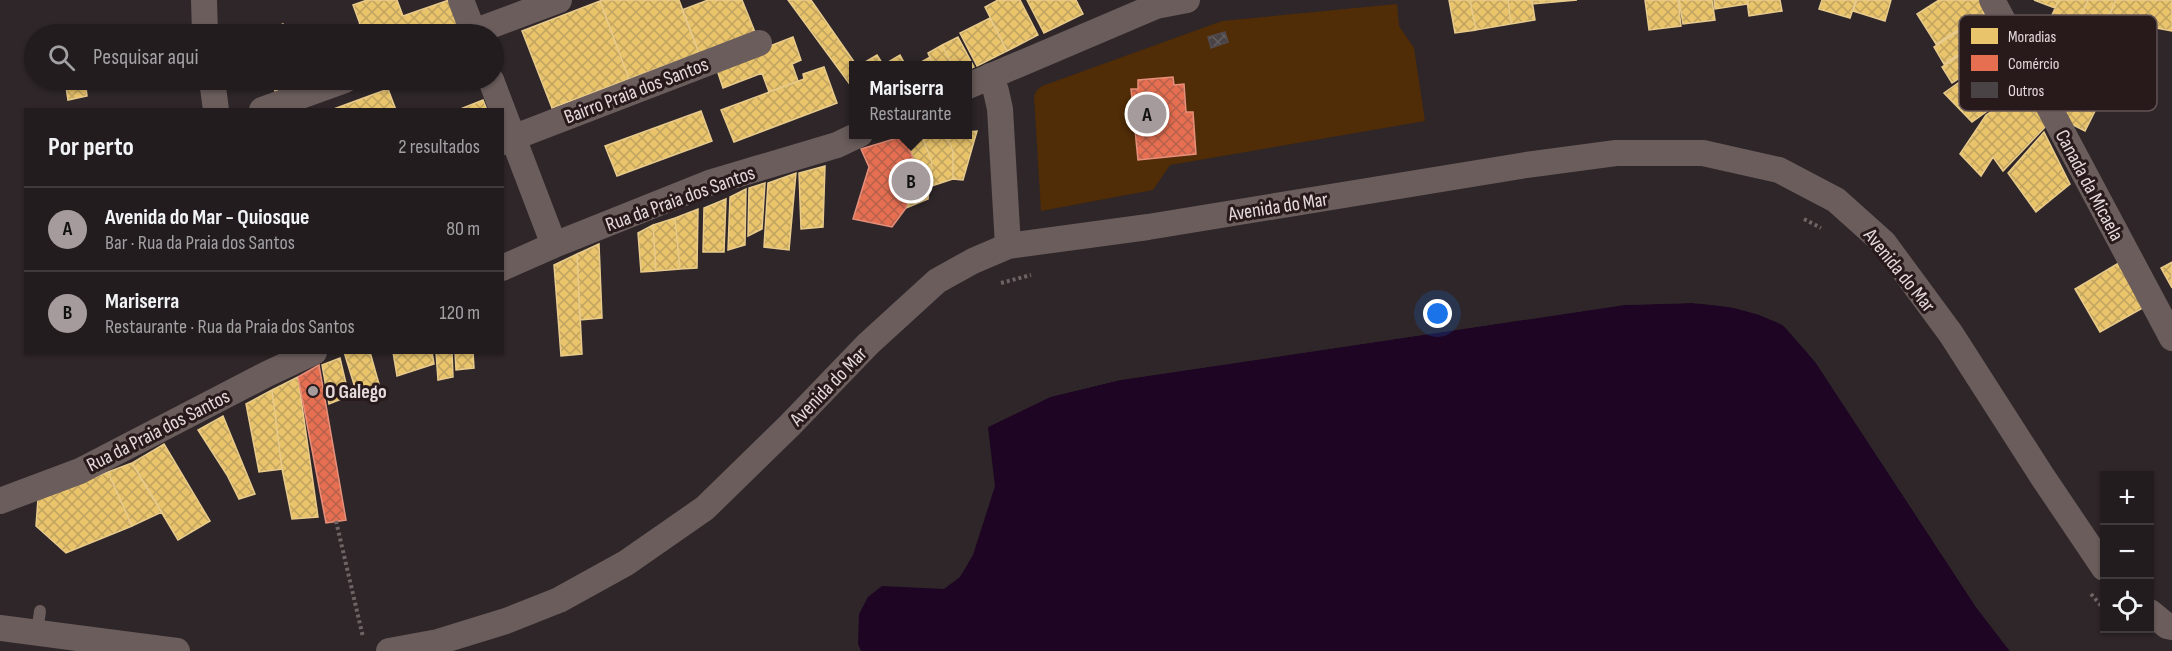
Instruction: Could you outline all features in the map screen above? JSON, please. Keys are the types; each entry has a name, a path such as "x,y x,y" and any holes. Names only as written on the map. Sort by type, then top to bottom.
{"street":[{"path":"204,0 205,24"},
{"path":"461,0 469,24"},
{"path":"498,24 559,0"},
{"path":"979,81 1156,6 1187,0"},
{"name":"Canada da Micaela","path":"1992,0 2000,15"},
{"name":"Bairro Praia dos Santos","path":"508,140 759,43"},
{"path":"979,81 996,91 1000,109 1008,246"},
{"path":"213,90 216,108"},
{"path":"268,108 317,90"},
{"path":"494,90 499,108"},
{"name":"Canada da Micaela","path":"2051,111 2172,338"},
{"name":"Rua da Praia dos Santos","path":"504,267 709,183 851,139"},
{"path":"508,140 554,245"},
{"name":"Avenida do Mar","path":"389,651 438,642 506,621 559,600 626,563 705,508 868,344 936,281 973,261 1008,246 1148,227 1526,165 1616,153 1703,153 1779,170 1836,200 1884,243 1951,334 2100,562"},
{"name":"Rua da Praia dos Santos","path":"0,501 80,471 265,363 305,354"},
{"path":"2154,615 2167,626 2172,627"},
{"path":"0,628 38,622 177,651"}],"path":[{"path":"1802,218 1831,234"},
{"path":"995,284 1037,273"},
{"path":"336,521 363,640"},
{"path":"2084,586 2100,604"}],"shaded area":[{"path":"1397,4 1399,26 1414,48 1425,121 1170,165 1153,190 1041,211 1034,96 1042,86 1222,21"},
{"path":"1692,303 1738,309 1761,315 1787,328 1796,337 1816,363 1976,607 2010,651 861,651 858,644 859,614 868,597 882,586 944,589 960,577 973,555 995,486 988,427 1050,397 1120,380 1624,305"}],"pier":[{"path":"1692,300 1727,303 1760,312 1785,323 1802,341 1819,361 1978,606 2013,651 2010,651 1976,607 1816,363 1783,325 1727,306 1692,303 1624,305 1120,380 1050,397 986,428 987,424 1049,394 1120,377 1624,302"}],"building: Moradias":[{"path":"367,0 397,0 403,16 449,0 457,24 360,24 353,5"},
{"path":"679,0 699,53 629,79 600,1"},
{"path":"708,0 742,0 755,32 699,53 682,10"},
{"path":"788,0 811,0 854,61 849,61 849,83"},
{"path":"998,0 1020,0 1038,35 1007,51 985,7"},
{"path":"1027,0 1076,0 1083,14 1044,33"},
{"path":"1449,0 1470,0 1476,30 1455,33"},
{"path":"1470,0 1508,0 1511,24 1476,30"},
{"path":"1508,0 1532,0 1535,20 1511,24"},
{"path":"1532,0 1577,0 1532,4"},
{"path":"1645,0 1678,0 1681,26 1649,30"},
{"path":"1679,0 1712,0 1715,20 1683,24"},
{"path":"1714,0 1747,0 1748,4 1715,9"},
{"path":"1747,0 1780,0 1782,11 1749,16"},
{"path":"1822,0 1856,0 1850,18 1819,9"},
{"path":"1857,0 1891,0 1885,21 1853,11"},
{"path":"1939,0 1983,0 1990,10 1982,15 1959,15 1959,30 1936,44 1917,14"},
{"path":"2034,0 2059,0 2055,8"},
{"path":"2059,0 2088,0 2081,15 2052,15"},
{"path":"2088,0 2116,0 2109,15 2081,15"},
{"path":"2116,0 2172,0 2172,31 2157,28 2157,15 2110,15"},
{"path":"600,1 629,79 552,108 522,31"},
{"path":"990,18 1007,51 977,66 960,33"},
{"path":"1959,31 1959,54 1944,64 1934,47"},
{"path":"793,37 801,60 792,64 798,81 769,92 762,73 723,88 716,67"},
{"path":"958,37 971,61 950,61 942,45"},
{"path":"942,45 950,61 932,61 928,53"},
{"path":"877,55 881,61 867,61"},
{"path":"900,55 903,61 890,61"},
{"path":"1959,56 1959,78 1952,83 1942,67"},
{"path":"824,67 837,103 734,142 721,110 804,79 803,74"},
{"path":"1959,82 1959,109 1944,93"},
{"path":"66,90 86,90 87,96 68,100"},
{"path":"388,90 395,108 336,108"},
{"path":"483,100 486,108 463,108"},
{"path":"701,111 712,141 617,176 605,146"},
{"path":"1961,111 1987,111 1972,122"},
{"path":"1992,111 2041,111 2048,124 2003,171 1993,157 1981,176 1960,154 1986,115"},
{"path":"2065,111 2095,111 2085,131 2061,119"},
{"path":"977,131 963,180 953,179 953,151 947,139 972,139 972,132"},
{"path":"2044,132 2070,184 2036,212 2008,173"},
{"path":"905,139 923,139 932,162 928,199 906,208 916,166"},
{"path":"923,139 947,139 953,151 953,179 929,187 932,162"},
{"path":"825,166 823,227 801,229 799,173"},
{"path":"796,173 789,250 764,247 768,183"},
{"path":"765,183 762,229 748,236 749,188"},
{"path":"746,189 745,245 728,250 730,197"},
{"path":"726,199 724,252 703,252 704,208"},
{"path":"698,209 697,268 680,269 675,218"},
{"path":"675,218 680,269 656,271 653,225"},
{"path":"653,225 656,271 641,272 638,233"},
{"path":"599,244 602,318 580,320 577,254"},
{"path":"577,254 582,354 561,356 554,265"},
{"path":"2122,261 2148,305 2100,332 2075,289"},
{"path":"2172,262 2172,288 2161,268"},
{"path":"345,354 371,354 379,384 356,391"},
{"path":"393,354 432,354 434,364 397,376"},
{"path":"436,354 452,354 453,377 438,380"},
{"path":"455,354 473,354 474,368 456,370"},
{"path":"340,358 349,396 329,404 322,365"},
{"path":"298,377 318,517 292,519 282,469 272,390"},
{"path":"272,390 282,469 259,472 246,404"},
{"path":"223,416 255,494 239,499 227,475 198,430"},
{"path":"164,444 210,521 178,540 132,463"},
{"path":"132,463 162,512 132,526 108,472"},
{"path":"108,472 132,526 66,553 36,526 38,499"}],"building: Comércio":[{"path":"1173,77 1174,85 1184,84 1186,112 1193,112 1196,154 1138,160 1131,89 1138,89 1138,80"},
{"path":"894,139 905,139 916,166 906,208 892,227 853,219 869,167 861,149"},
{"path":"319,365 346,520 326,523 298,377"}],"building: Outros":[{"path":"1225,32 1228,42 1211,48 1208,37"}],"place":[{"name":"Avenida do Mar - Quiosque","path":"1147,114"},
{"name":"Mariserra","path":"911,181"},
{"name":"O Galego","path":"313,391"}]}
